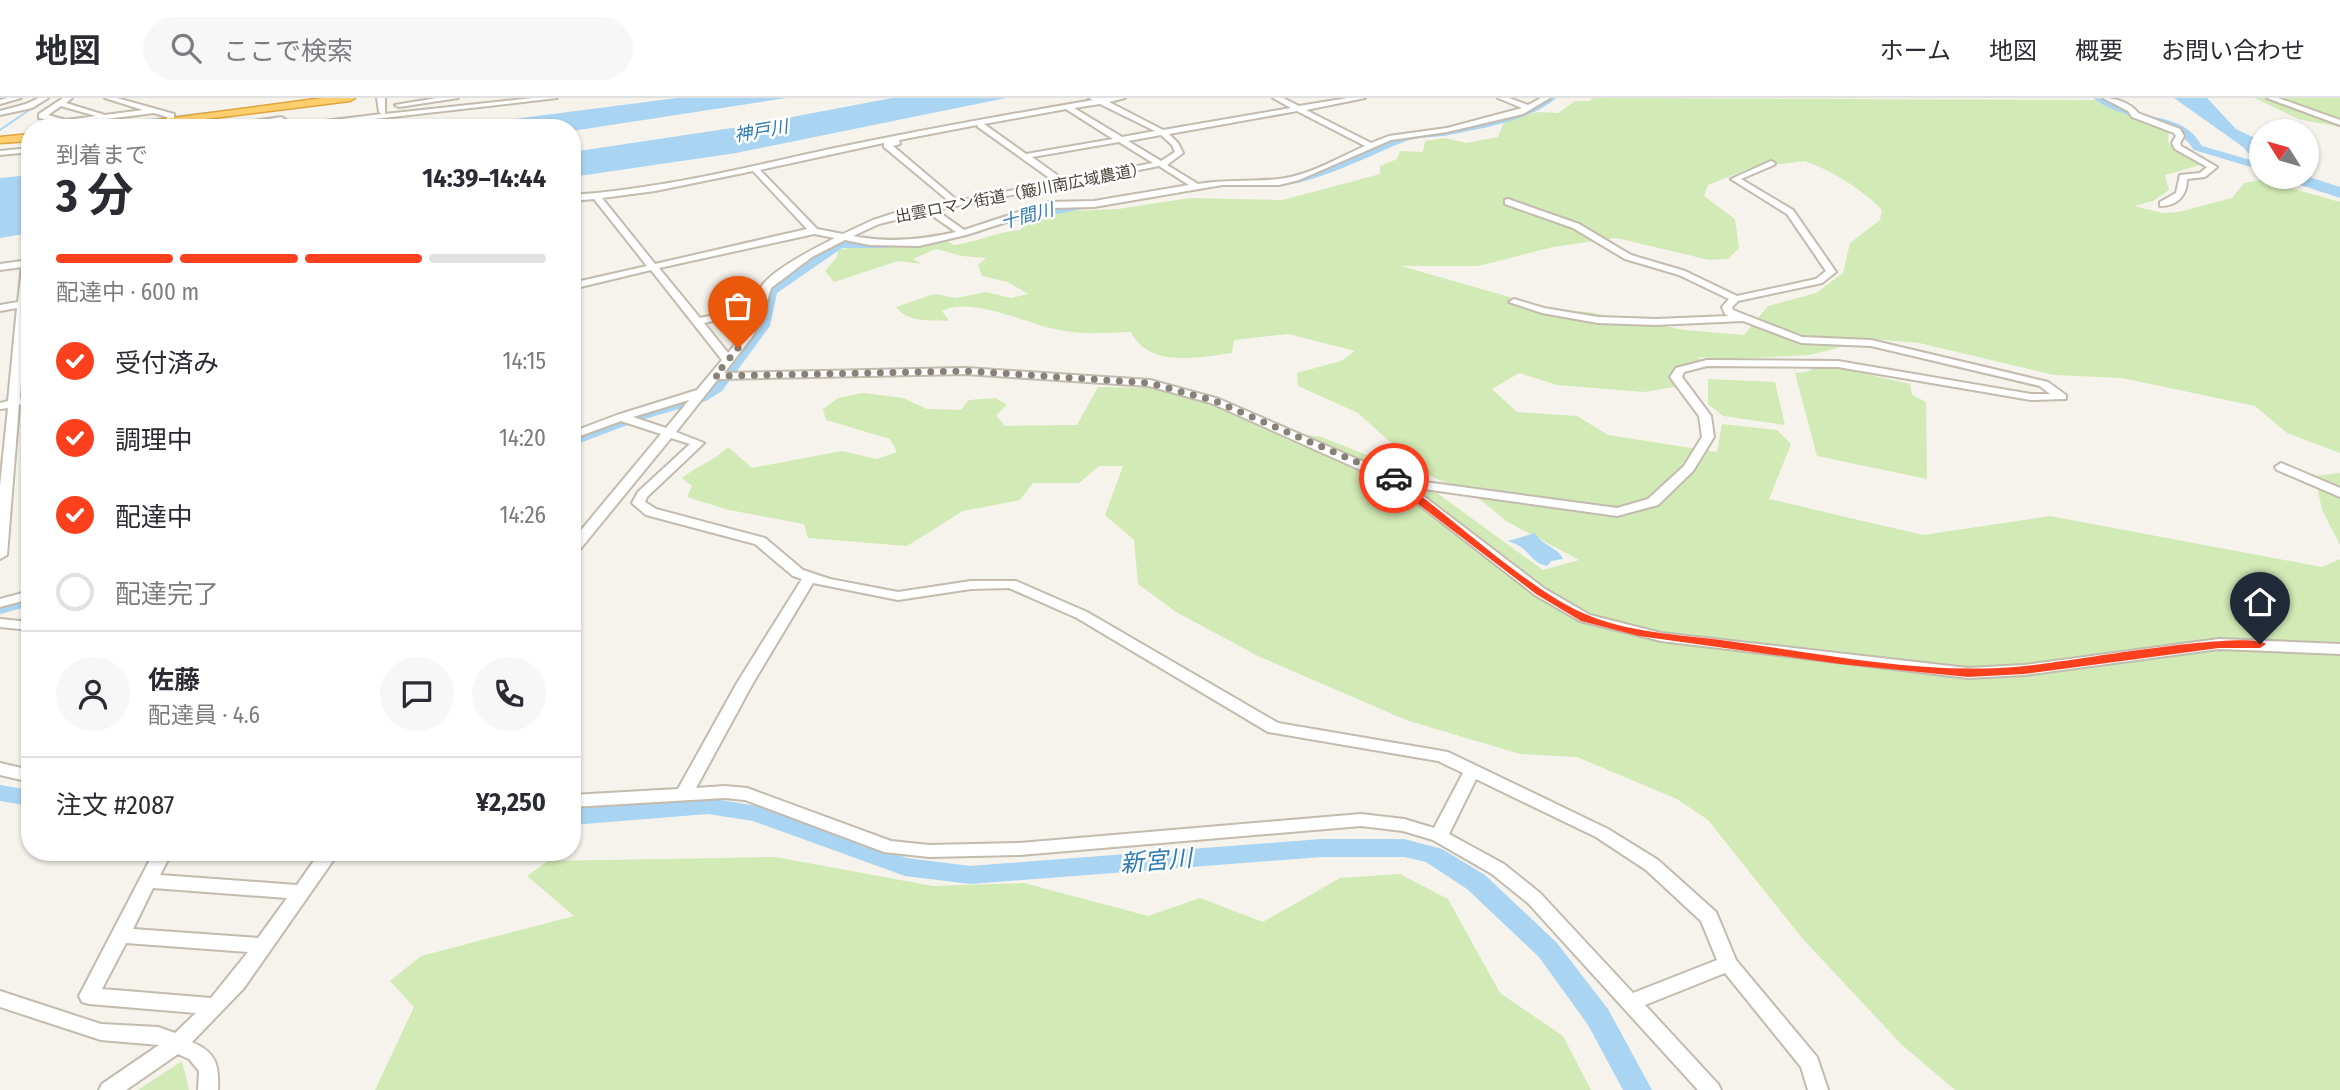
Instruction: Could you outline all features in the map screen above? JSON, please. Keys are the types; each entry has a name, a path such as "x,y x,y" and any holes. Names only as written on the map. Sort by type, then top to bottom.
{"highway":[{"path":"205,119 350,98"},
{"path":"0,140 21,137"}],"street":[{"path":"0,102 17,98"},
{"path":"0,113 29,106 44,98"},
{"path":"52,119 42,116 68,98"},
{"path":"109,98 172,116 172,119"},
{"path":"282,119 454,98"},
{"path":"495,98 496,101 525,98"},
{"path":"356,119 553,98"},
{"path":"581,190 750,164 1076,98"},
{"path":"943,129 981,125 1009,115 1121,98"},
{"path":"1277,98 1371,146"},
{"path":"1026,156 1361,98"},
{"path":"1502,98 1529,108"},
{"path":"581,284 814,231 870,242 919,243 963,233 1049,205 1094,204 1195,185 1299,178 1396,136 1447,130 1529,108 1546,98"},
{"path":"2107,98 2131,109 2135,115 2171,127 2180,136 2176,143 2178,147 2213,167 2202,174 2183,177 2185,189 2179,198 2164,204"},
{"path":"2271,98 2340,123"},
{"path":"1097,100 1162,132"},
{"path":"581,198 756,170 1058,102"},
{"path":"58,103 98,119"},
{"path":"1067,107 1195,185"},
{"path":"118,119 154,111"},
{"path":"981,125 1062,183"},
{"name":"出雲ロマン街道（簸川南広域農道）","path":"581,540 747,337 758,315 766,287 774,279 809,255 876,222 927,208 1160,164 1175,158 1180,150 1162,132"},
{"path":"851,149 887,145 918,135"},
{"path":"887,145 956,203"},
{"path":"0,155 21,153"},
{"path":"715,376 966,371 1150,383 1215,401 1376,472 1408,483 1617,512 1653,502 1689,468 1708,437 1705,416 1676,377 1680,370 1707,363 1838,364 2031,397 2062,397 2044,384 1871,344 1801,340 1729,312 1727,307 1736,299 1819,281 1831,272 1790,212 1735,180 1771,163"},
{"path":"756,170 814,231"},
{"path":"596,197 728,360"},
{"path":"1508,202 1576,226 1628,257 1682,273 1736,299"},
{"path":"927,208 963,233"},
{"path":"0,265 21,264"},
{"path":"1514,302 1548,313 1636,324 1746,318"},
{"path":"0,308 21,304"},
{"path":"697,322 727,315 758,315"},
{"path":"0,555 21,316"},
{"path":"581,433 621,417 701,393"},
{"path":"0,406 21,402"},
{"path":"621,417 698,443 642,495 638,503 651,512 760,541 810,578 898,596 971,585 1011,584 1082,615 1273,728 1443,756 1602,833 1651,865 1709,917 1728,964 1810,1063 1818,1090"},
{"path":"2281,467 2340,493"},
{"path":"1408,483 1413,495 1540,592 1585,618 1650,635 1968,673 2024,670 2219,644 2340,649"},
{"path":"684,794 745,683 810,578"},
{"path":"0,603 21,597"},
{"path":"0,623 21,625"},
{"path":"0,769 21,774"},
{"path":"1439,836 1472,769"},
{"path":"581,800 684,794 747,794 890,847 929,851 1020,849 1361,820 1404,825 1439,836 1499,869 1534,898 1711,1090"},
{"path":"158,861 89,996 216,1006"},
{"path":"110,1090 177,1044 216,1006 237,982 323,861"},
{"path":"148,881 300,892"},
{"path":"121,935 261,946"},
{"path":"1631,1002 1728,964"},
{"path":"0,999 101,1032 158,1035 196,1053 209,1068 208,1090"}],"green space":[{"path":"1593,98 2098,100 2169,131 2168,142 2175,151 2200,165 2165,175 2169,190 2153,201 2134,206 2162,213 2179,212 2232,198 2244,183 2249,182 2249,189 2294,189 2340,202 2340,453 2287,433 2255,406 2122,378 2054,375 1919,343 1872,339 1810,355 1730,359 1697,357 1707,363 1680,370 1680,386 1644,392 1557,385 1519,373 1492,389 1517,412 1577,416 1608,435 1717,452 1722,424 1777,430 1791,444 1769,499 1923,535 2050,516 2322,567 2340,559 2340,1090 1955,1090 1901,1044 1802,938 1708,820 1677,799 1577,757 1520,754 1406,720 1258,656 1176,612 1138,584 1134,540 1105,515 1123,466 1099,466 1079,483 1033,483 1020,500 963,511 907,546 808,538 804,524 729,510 687,497 692,486 682,478 728,447 752,468 842,451 877,459 897,452 890,439 826,420 823,409 838,398 863,393 903,398 927,409 961,410 969,400 996,398 1007,405 996,415 1005,426 1077,425 1098,387 1149,388 1194,397 1264,429 1322,437 1408,472 1543,570 1579,560 1506,521 1481,500 1423,472 1358,413 1298,386 1297,373 1341,361 1355,351 1288,334 1234,340 1232,353 1176,358 1150,351 1139,344 1131,332 1063,331 998,312 967,307 942,311 949,321 920,320 907,316 896,307 934,294 956,298 986,292 1011,298 1028,294 1008,282 982,276 978,265 986,258 962,256 936,249 913,259 922,264 898,261 834,282 825,271 837,257 838,249 948,241 953,245 963,244 1021,230 1025,219 1048,212 1118,209 1190,198 1283,200 1380,174 1380,166 1397,159 1400,151 1423,152 1425,141 1445,138 1466,143 1498,137 1504,122 1538,112 1558,113 1575,101 1590,101","holes":["1805,161 1836,175 1882,210 1880,220 1850,243 1843,273 1816,293 1768,306 1744,335 1685,330 1588,312 1555,310 1401,266 1478,266 1553,247 1617,238 1709,260 1728,259 1739,248 1735,219 1704,196 1708,185 1751,168"]},
{"path":"2255,98 2266,98 2340,127 2319,123 2319,119 2298,119"},
{"path":"2280,98 2340,98 2340,120"},
{"path":"1815,367 1840,368 1910,384 1912,395 1926,402 1927,479 1817,456 1795,373 1807,372"},
{"path":"1708,379 1775,382 1785,425 1723,416 1708,404"},
{"path":"2340,473 2340,545 2322,510 2315,476"},
{"path":"775,857 933,886 1024,883 1148,916 1200,898 1263,922 1340,878 1400,874 1448,899 1500,993 1563,1036 1591,1090 375,1090 414,1007 390,981 421,956 574,916 527,876 548,861"},
{"path":"182,1061 189,1090 138,1090"}],"water":[{"path":"677,98 786,98 581,130 581,119 513,119"},
{"name":"神戸川","path":"892,98 1006,98 736,153 581,176 581,151 739,127"},
{"path":"2174,98 2207,98 2236,129 2249,135 2249,154"},
{"path":"21,176 21,234 0,238 0,178"},
{"path":"2319,180 2340,187 2340,198 2313,189 2319,189"},
{"path":"1535,533 1563,559 1551,561 1547,566 1508,541"}],"waterway":[{"name":"十間川","path":"1275,182 1302,179 1408,136 1448,132 1523,113 1551,98"},
{"name":"十間川","path":"2098,98 2124,111 2176,126 2185,131 2198,148 2249,163"},
{"path":"0,130 35,106"},
{"path":"156,119 265,106"},
{"name":"十間川","path":"1019,217 1060,207 1079,206"},
{"name":"十間川","path":"918,244 949,239 977,230"},
{"name":"十間川","path":"581,438 632,418 701,398 717,388 763,326 768,313 770,291 839,244 888,244"},
{"name":"十間川","path":"0,608 21,602"},
{"name":"新宮川","path":"0,793 21,796"},
{"name":"新宮川","path":"581,816 708,806 756,813 905,867 970,875 1322,848 1404,848 1433,855 1458,868 1476,882 1548,950 1598,1017 1638,1090"}],"way so far":[{"path":"738,348 715,376 921,371 1010,372 1121,379 1171,387 1215,401 1394,478"}],"route":[{"path":"1394,478 1408,483 1413,495 1540,592 1585,618 1617,628 1840,660 1968,673 2024,670 2219,644 2260,644"}]}
